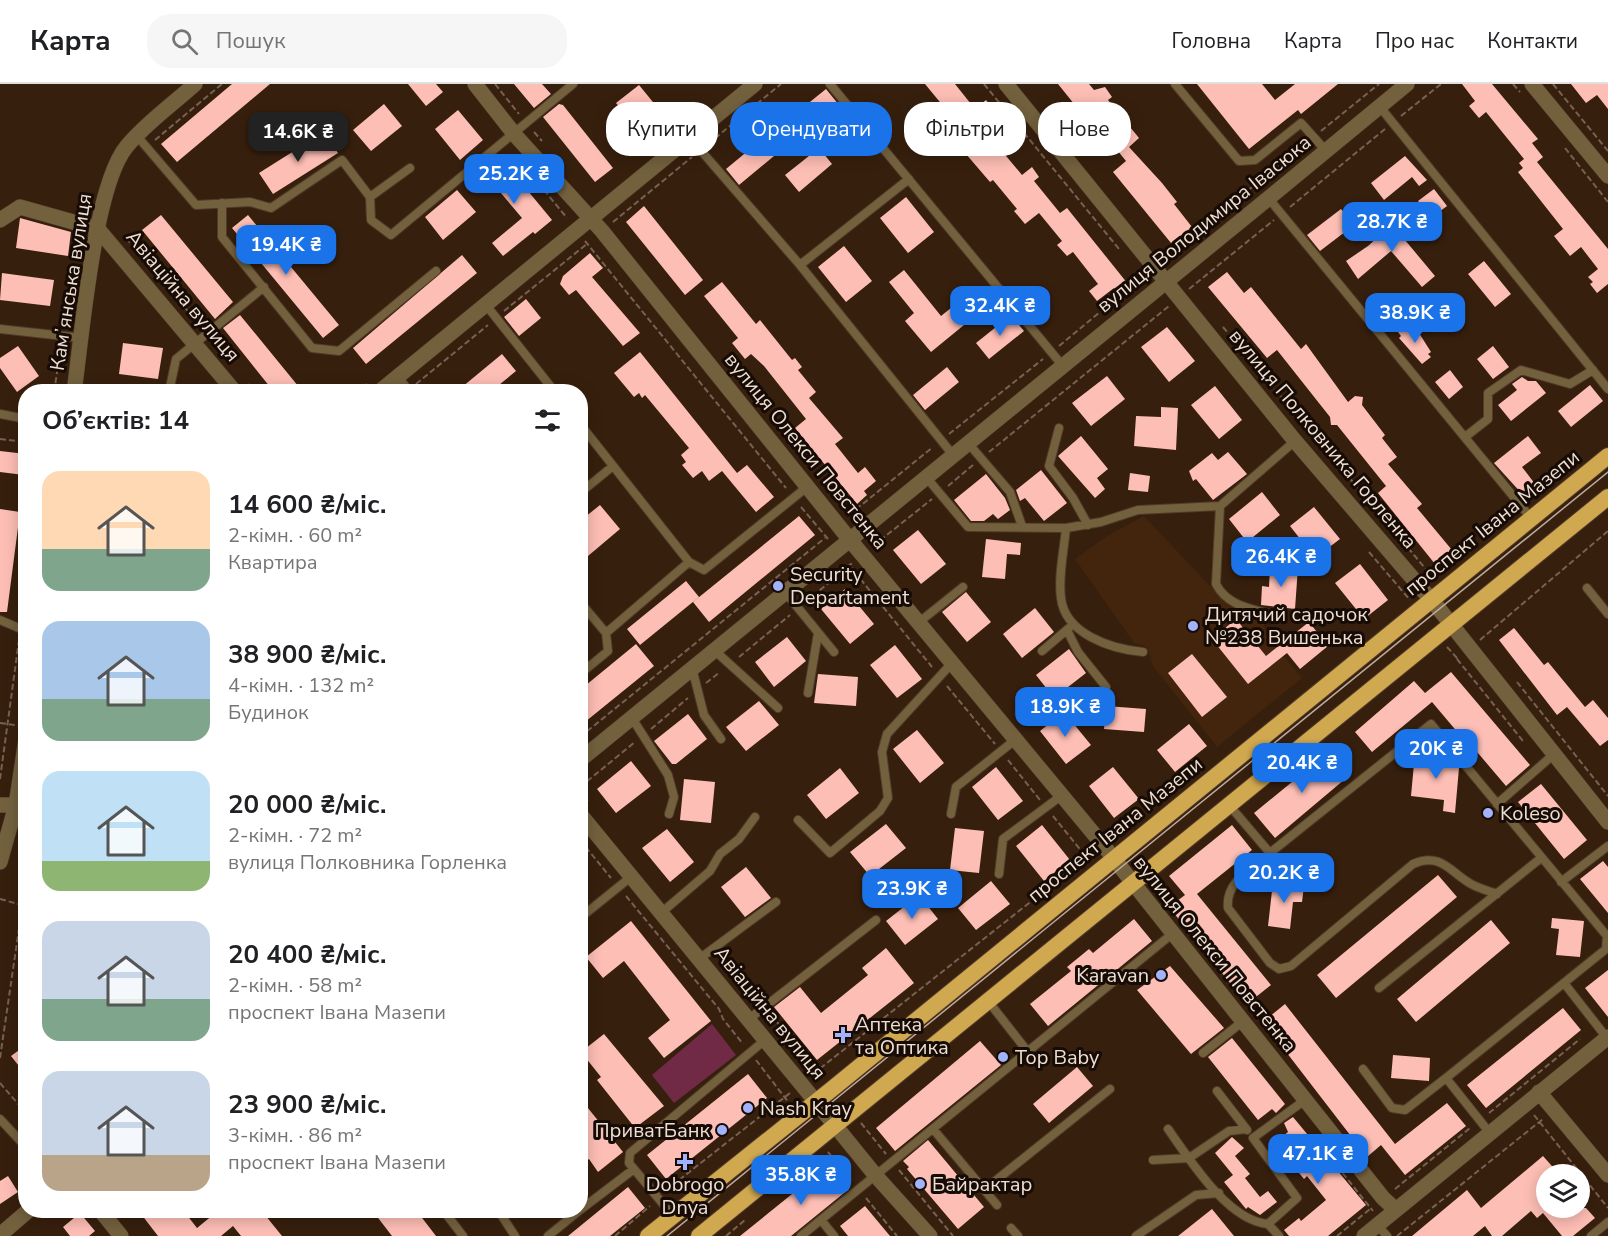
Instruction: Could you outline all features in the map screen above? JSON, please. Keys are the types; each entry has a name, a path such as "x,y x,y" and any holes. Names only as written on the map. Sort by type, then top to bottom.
{"highway":[{"name":"проспект Івана Мазепи","path":"648,1236 799,1116 1608,456"},
{"path":"699,1236 1608,496"}],"street":[{"path":"136,144 195,84"},
{"name":"вулиця Олекси Повстенка","path":"475,84 515,135 591,220 850,540 864,554 918,623 1113,858 1383,1198 1396,1210"},
{"path":"718,115 755,84"},
{"name":"вулиця Полковника Горленка","path":"1006,84 1295,441 1457,619 1552,755 1608,822"},
{"name":"вулиця Володимира Івасюка","path":"588,754 1164,282 1270,200 1407,84"},
{"path":"1532,84 1608,176"},
{"name":"Камʼянська вулиця","path":"75,384 98,229 108,186 136,144"},
{"path":"389,384 668,156"},
{"path":"0,220 20,207 98,229"},
{"name":"Авіаційна вулиця","path":"98,229 229,384"},
{"path":"0,805 18,805"},
{"name":"Авіаційна вулиця","path":"588,812 632,876 661,913 704,955 765,1040 876,1176 930,1236"},
{"path":"0,862 18,813"},
{"path":"1364,1236 1382,1231 1396,1210 1608,1037"},
{"path":"1539,1092 1608,1175"},
{"path":"0,1235 20,1218"},
{"path":"106,1218 120,1236"}],"lane":[{"path":"136,144 196,205 250,202 271,208 342,160 370,196 371,220 391,235 515,135 573,84"},
{"path":"830,84 1062,365"},
{"path":"1175,84 1239,161 1255,160 1301,123 1327,152"},
{"path":"1380,107 1608,388"},
{"path":"706,156 800,265 953,455"},
{"path":"370,196 410,168"},
{"path":"800,265 909,179"},
{"path":"1270,200 1531,518"},
{"path":"222,203 222,237 312,348 339,351 436,271"},
{"path":"171,384 176,359 264,286"},
{"path":"486,304 549,384"},
{"path":"0,329 82,338"},
{"path":"1465,437 1488,419 1488,393 1521,370 1570,384 1593,370"},
{"path":"398,377 404,384"},
{"path":"0,414 18,417"},
{"path":"1059,428 1049,466 1073,498 1088,525"},
{"path":"588,434 689,562 704,570 807,487"},
{"path":"926,477 968,527 1066,528 1088,525 1138,510 1220,506 1295,441"},
{"path":"968,443 1010,492 1022,526"},
{"path":"588,486 613,466"},
{"path":"1220,506 1216,584 1220,592 1231,601 1274,615"},
{"path":"1066,528 1060,598 1078,652 1106,687"},
{"path":"606,633 689,562"},
{"path":"918,623 963,587"},
{"path":"1587,588 1608,614"},
{"path":"785,592 834,652"},
{"path":"588,612 606,633 608,651 588,667"},
{"path":"0,620 18,628"},
{"path":"1042,651 1069,628"},
{"path":"1069,628 1105,644 1143,652"},
{"path":"808,693 818,633"},
{"path":"714,650 778,708"},
{"path":"798,820 830,853 880,811 888,798 882,752 887,734 952,663"},
{"path":"692,668 704,715 721,739"},
{"path":"632,718 668,775 674,797 669,814"},
{"path":"1363,1069 1392,1108 1405,1110 1606,949 1607,936 1431,724 1231,886 1227,897 1228,908 1270,963 1279,969 1291,966 1413,864 1424,859 1434,859 1474,886 1497,894"},
{"path":"951,814 956,788 1015,740"},
{"path":"1497,804 1552,755"},
{"path":"999,874 1004,839 1061,796"},
{"path":"1229,805 1270,853"},
{"path":"661,913 710,871 720,854 739,839 755,817"},
{"path":"1562,882 1608,846"},
{"path":"1379,988 1541,858"},
{"path":"588,912 632,876"},
{"path":"704,955 776,902"},
{"path":"749,1020 876,920"},
{"path":"801,1236 1172,934"},
{"path":"1564,983 1608,1037"},
{"path":"988,1001 1028,1052"},
{"path":"1203,1053 1242,1022"},
{"path":"673,1216 629,1163 630,1153 765,1040"},
{"path":"1446,1078 1489,1132"},
{"path":"984,1190 1110,1089"},
{"path":"1217,1091 1298,1198 1268,1224"},
{"path":"1253,1138 1305,1100"},
{"path":"0,1119 18,1139"},
{"path":"933,1129 997,1205"},
{"path":"1168,1129 1189,1158 1232,1208 1255,1223 1268,1224 1279,1236"},
{"path":"1152,1160 1189,1158 1229,1131 1246,1129"},
{"path":"588,1204 634,1169"},
{"path":"1136,1236 1196,1195 1219,1193"},
{"path":"449,1218 463,1236"},
{"path":"503,1218 515,1236"},
{"path":"548,1236 570,1218"},
{"path":"821,1220 834,1236"},
{"path":"1591,1236 1608,1222"},
{"path":"1011,1227 1018,1236"}],"path":[{"path":"136,144 222,84"},
{"path":"588,730 1379,84"},
{"path":"588,781 1441,84"},
{"path":"1553,84 1608,151"},
{"path":"1166,258 1190,288"},
{"path":"1221,324 1437,595"},
{"path":"55,384 63,336"},
{"path":"0,439 18,441"},
{"path":"1457,619 1482,638"},
{"path":"0,779 18,661"},
{"path":"1512,675 1608,796"},
{"path":"0,723 18,725"},
{"path":"588,850 719,1009 723,1019 799,1116"},
{"path":"0,898 18,904"},
{"path":"0,1058 18,933"},
{"path":"704,955 733,968 817,1071"},
{"path":"0,1083 18,1104"},
{"path":"1525,1104 1608,1208"},
{"path":"1397,1236 1554,1110"},
{"path":"818,1139 897,1236"}],"shaded area":[{"name":"Дитячий садочок №238 Вишенька","path":"1144,516 1225,602 1242,612 1263,617 1266,635 1302,678 1217,747 1153,666 1147,647 1134,643 1075,559 1107,536"},
{"path":"712,1024 736,1055 674,1103 652,1075"}],"building":[{"path":"232,84 270,84 177,162 161,144"},
{"path":"408,84 436,84 443,92 426,106"},
{"path":"514,84 542,84 551,94 534,108"},
{"path":"925,84 955,84 969,102 940,102"},
{"path":"1058,84 1089,84 1094,90 1105,87 1112,97 1108,100 1110,102 1073,102"},
{"path":"1197,84 1262,84 1275,100 1295,84 1338,84 1301,114 1298,110 1249,149"},
{"path":"1462,84 1492,84 1538,139 1532,143 1543,157 1537,162 1608,249 1608,284 1597,293 1590,284 1593,282 1588,277 1598,269 1581,247 1570,256 1554,236 1563,229 1518,172 1523,168 1519,163 1524,159 1486,112 1479,118 1469,106 1475,101"},
{"path":"1571,84 1608,84 1608,109 1597,95 1586,103"},
{"path":"639,85 653,102 617,102"},
{"path":"826,89 837,102 810,102"},
{"path":"384,104 402,126 371,151 353,130"},
{"path":"559,104 563,105 613,168 595,182 543,117"},
{"path":"458,110 483,140 460,160 435,129"},
{"path":"1131,128 1139,138 1131,145"},
{"path":"324,132 338,153 273,194 259,173"},
{"path":"1131,149 1177,202 1174,204 1192,227 1171,243 1113,172 1126,161 1122,156 1131,156"},
{"path":"499,156 552,220 503,256 492,243 522,218 495,186 488,192 475,176"},
{"path":"742,156 774,156 739,185 726,169"},
{"path":"809,156 826,156 832,164 799,192 785,175"},
{"path":"968,156 1006,156 1022,175 1032,167 1039,177 1034,181 1060,213 1067,208 1128,284 1118,293 1114,288 1097,301 1089,291 1098,284 1073,252 1067,256 1057,245 1062,241 1039,213 1025,224 1014,211 1017,209 993,180 990,182"},
{"path":"1405,156 1427,180 1419,186 1412,177 1384,200 1371,183"},
{"path":"1434,189 1447,206 1431,218 1418,201"},
{"path":"457,190 476,212 443,240 425,217"},
{"path":"906,197 934,232 908,253 880,218"},
{"path":"644,206 703,280 685,295 626,222"},
{"path":"1341,209 1354,225 1320,251 1307,235"},
{"path":"161,215 233,302 215,319 142,230"},
{"path":"248,215 339,325 323,338 232,228"},
{"path":"1401,216 1414,232 1405,240 1435,276 1422,287 1391,251 1358,279 1346,261 1368,246"},
{"path":"20,218 71,232 68,256 16,248"},
{"path":"844,246 872,281 846,302 818,267"},
{"path":"590,253 603,268 592,277 640,333 623,346 576,290 569,295 560,284 563,276"},
{"path":"462,255 477,273 366,364 353,348"},
{"path":"1484,261 1511,294 1495,307 1468,274"},
{"path":"904,270 941,316 951,308 964,325 931,352 905,321 914,313 889,282"},
{"path":"1227,272 1244,293 1251,287 1301,349 1306,344 1348,402 1355,396 1363,397 1362,405 1385,435 1382,438 1397,457 1388,464 1422,504 1417,508 1452,550 1435,564 1378,493 1386,486 1337,425 1331,425 1330,417 1277,350 1267,358 1208,287"},
{"path":"2,273 54,280 50,306 0,300"},
{"path":"722,282 756,324 760,320 792,360 795,358 802,367 798,370 816,392 809,398 843,438 835,444 858,473 865,467 876,481 864,491 867,495 857,504 795,428 806,419 764,366 751,354 745,359 732,343 738,338 704,296"},
{"path":"526,299 541,318 519,336 504,317"},
{"path":"240,315 296,384 268,384 223,328"},
{"path":"1011,315 1024,331 989,359 976,343"},
{"path":"1406,326 1419,333 1431,352 1428,354 1431,357 1422,364 1399,338 1401,336 1398,332"},
{"path":"1167,327 1195,361 1169,382 1141,347"},
{"path":"123,343 163,348 158,379 119,374"},
{"path":"18,346 39,376 28,384 18,384 17,392 0,368 0,358"},
{"path":"1493,346 1509,367 1493,379 1477,359"},
{"path":"640,352 737,473 747,465 774,497 756,512 722,471 709,481 702,471 693,478 682,465 686,462 681,455 689,448 645,395 642,398 639,393 634,397 614,373"},
{"path":"502,354 516,371 500,384 466,384"},
{"path":"947,367 959,382 925,410 913,395"},
{"path":"1450,370 1463,387 1449,399 1435,382"},
{"path":"1107,376 1125,399 1091,426 1072,403"},
{"path":"1522,377 1528,381 1536,381 1546,393 1511,421 1498,405 1517,390 1512,384"},
{"path":"1590,385 1603,401 1571,427 1558,411"},
{"path":"1215,386 1242,420 1219,439 1191,405"},
{"path":"1161,407 1178,408 1176,450 1134,446 1136,416 1161,417"},
{"path":"1081,436 1108,469 1097,478 1105,489 1095,498 1058,456"},
{"path":"1528,436 1541,453 1522,467 1535,484 1523,495 1494,463"},
{"path":"0,451 18,453 18,474 0,472"},
{"path":"1228,452 1247,474 1213,500 1196,479 1193,481 1189,471 1212,453 1218,460"},
{"path":"1041,470 1067,503 1044,521 1025,498 1020,501 1016,490"},
{"path":"1130,473 1150,476 1148,492 1128,490"},
{"path":"986,474 1005,498 1010,510 998,519 993,514 984,521 971,521 954,500"},
{"path":"1262,492 1280,515 1247,542 1229,519"},
{"path":"600,505 620,529 588,556 588,515"},
{"path":"1314,507 1340,539 1315,558 1290,526"},
{"path":"0,509 18,512 18,527 7,612 0,612"},
{"path":"799,516 815,535 709,622 693,602"},
{"path":"918,530 946,564 921,584 893,550"},
{"path":"986,539 1021,543 1020,555 1007,554 1005,579 982,577"},
{"path":"1360,564 1388,600 1364,619 1335,583"},
{"path":"1281,566 1298,567 1295,609 1261,605 1262,586 1269,587 1270,568 1281,569"},
{"path":"686,581 699,597 640,645 627,629"},
{"path":"845,589 874,624 850,644 821,609"},
{"path":"966,592 991,622 967,642 942,612"},
{"path":"1035,608 1054,632 1022,658 1003,634"},
{"path":"1236,619 1266,656 1309,622 1328,646 1300,669 1287,653 1248,684 1212,639"},
{"path":"1514,628 1544,665 1548,662 1585,707 1593,700 1608,718 1608,740 1600,746 1567,707 1557,715 1499,640"},
{"path":"787,637 806,661 774,687 755,662"},
{"path":"636,644 654,666 588,720 588,683"},
{"path":"895,645 922,679 897,698 870,665"},
{"path":"1069,649 1086,673 1054,698 1036,675"},
{"path":"1192,654 1227,697 1202,717 1168,673"},
{"path":"1451,672 1530,765 1506,786 1472,746 1464,754 1453,740 1459,734 1432,702 1372,752 1355,732 1414,681 1425,693"},
{"path":"818,674 858,677 856,706 814,703"},
{"path":"759,701 779,725 746,751 726,727"},
{"path":"1106,706 1146,709 1144,732 1104,729"},
{"path":"1064,712 1091,745 1066,764 1040,731"},
{"path":"688,714 707,739 676,764 672,764 654,741"},
{"path":"1189,724 1207,746 1175,772 1157,750"},
{"path":"917,730 944,763 920,783 893,749"},
{"path":"1331,750 1351,774 1275,838 1254,813"},
{"path":"1415,753 1450,757 1459,768 1455,813 1443,811 1444,800 1411,796"},
{"path":"631,761 651,786 616,813 597,789"},
{"path":"996,767 1023,801 998,820 972,787"},
{"path":"1113,767 1139,799 1114,818 1089,786"},
{"path":"840,768 859,793 826,819 807,795"},
{"path":"684,779 715,782 711,823 680,820"},
{"path":"1541,784 1587,840 1564,859 1518,802"},
{"path":"886,824 906,848 870,876 850,852"},
{"path":"1042,825 1070,860 1044,881 1016,846"},
{"path":"1232,825 1252,850 1197,894 1271,985 1247,1004 1169,907 1185,895 1169,876"},
{"path":"955,828 984,831 979,873 950,870"},
{"path":"667,829 694,862 670,882 642,848"},
{"path":"1603,861 1608,867 1608,913 1580,879"},
{"path":"746,867 771,898 745,917 721,887"},
{"path":"1438,875 1457,897 1336,998 1317,975"},
{"path":"991,881 1010,904 976,930 958,908"},
{"path":"1273,882 1304,886 1302,902 1293,902 1290,929 1268,926"},
{"path":"919,895 938,919 905,945 886,921"},
{"path":"1552,918 1584,921 1580,957 1556,955 1559,929 1551,928"},
{"path":"1134,919 1152,941 1048,1026 1030,1004 1071,971 1067,967 1089,949 1093,953"},
{"path":"1491,920 1510,943 1416,1022 1397,999"},
{"path":"631,921 711,1021 664,1058 648,1038 670,1020 624,961 603,978 588,959 588,955"},
{"path":"886,948 914,983 817,1060 774,1007 800,987 821,1013 868,975 862,968"},
{"path":"1170,966 1224,1028 1191,1054 1137,990"},
{"path":"1608,970 1608,1017 1585,988"},
{"path":"1285,1004 1395,1144 1447,1103 1466,1126 1405,1175 1381,1145 1367,1157 1263,1022"},
{"path":"1563,1008 1581,1030 1486,1108 1467,1085"},
{"path":"604,1034 664,1106 635,1128 597,1080 601,1077 588,1061 588,1047"},
{"path":"1232,1038 1285,1104 1276,1113 1272,1109 1258,1120 1208,1057"},
{"path":"980,1041 1001,1065 895,1151 876,1128"},
{"path":"18,1051 18,1065 11,1056"},
{"path":"1393,1055 1430,1058 1429,1081 1391,1078"},
{"path":"1077,1067 1093,1086 1049,1123 1033,1104"},
{"path":"748,1074 767,1098 666,1179 647,1155"},
{"path":"588,1108 623,1152 598,1172 589,1159"},
{"path":"1293,1117 1366,1205 1328,1236 1289,1236 1284,1230 1299,1218 1301,1221 1326,1200 1307,1176 1304,1179 1275,1143 1288,1132 1284,1123"},
{"path":"1232,1137 1244,1148 1235,1156 1250,1174 1245,1178 1260,1197 1268,1191 1277,1202 1260,1215 1248,1207 1246,1209 1224,1182 1233,1175 1215,1153"},
{"path":"928,1140 984,1207 958,1229 907,1169 909,1167 903,1161"},
{"path":"1543,1156 1550,1164 1536,1164 1536,1217 1531,1211 1502,1236 1492,1236 1485,1226 1473,1236 1412,1236 1467,1190 1481,1208"},
{"path":"828,1165 849,1189 796,1232 791,1236 740,1236"},
{"path":"8,1176 18,1192 0,1204 0,1181"},
{"path":"628,1187 645,1208 610,1236 568,1236"},
{"path":"865,1206 890,1236 848,1236 840,1226"},
{"path":"1212,1209 1234,1236 1178,1236"},
{"path":"1590,1212 1595,1218 1573,1236 1562,1236 1547,1218 1590,1218"},
{"path":"74,1218 84,1218 95,1231 89,1236 70,1236 63,1227"},
{"path":"144,1218 189,1218 197,1228 209,1218 267,1218 282,1236 241,1236 233,1226 221,1236 158,1236"},
{"path":"378,1218 422,1218 436,1236 392,1236"}],"tram line":[{"path":"667,1236 1608,472"}],"place":[{"name":"Security Departament","path":"778,586"},
{"name":"Дитячий садочок №238 Вишенька","path":"1193,626"},
{"name":"Koleso","path":"1488,813"},
{"name":"Karavan","path":"1161,975"},
{"name":"Аптека та Оптика","path":"843,1035"},
{"name":"Top Baby","path":"1003,1057"},
{"name":"Nash Kray","path":"748,1108"},
{"name":"ПриватБанк","path":"722,1130"},
{"name":"Dobrogo Dnya","path":"685,1162"},
{"name":"Байрактар","path":"920,1184"}]}
